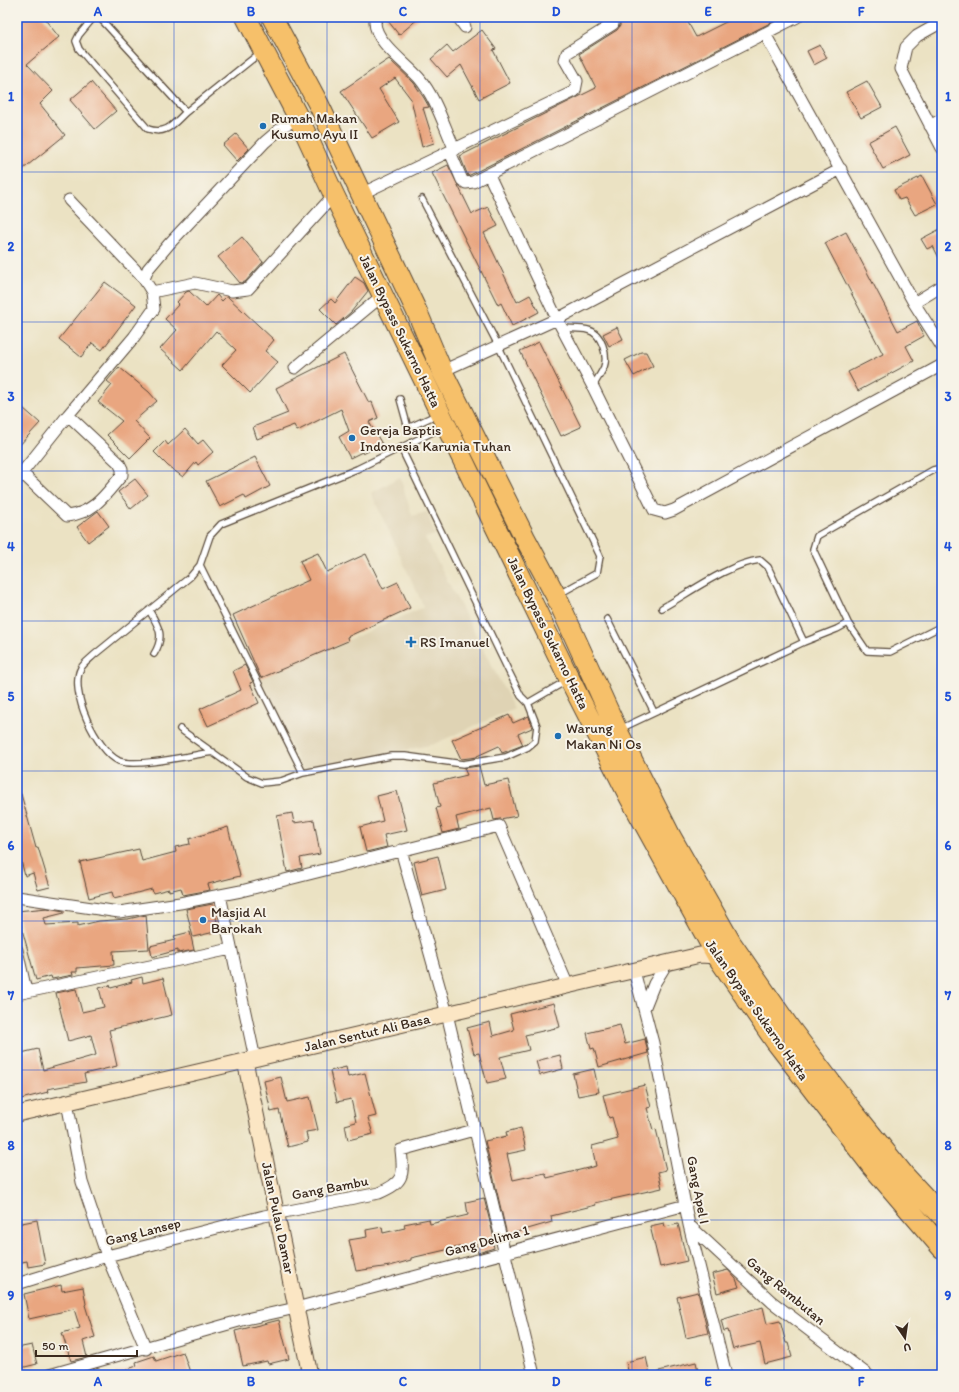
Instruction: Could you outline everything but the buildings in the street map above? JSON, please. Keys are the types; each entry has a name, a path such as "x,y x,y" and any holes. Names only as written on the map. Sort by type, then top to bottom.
{"highway":[{"name":"Jalan Bypass Sukarno Hatta","path":"246,17 299,119 334,195 423,379 507,547 569,678 630,798 717,956 776,1042 872,1165 942,1248"},
{"name":"Jalan Bypass Sukarno Hatta","path":"272,17 319,105 418,314 442,371 524,538 556,596 617,730 671,837 731,943 789,1027 850,1108 904,1175 942,1216"},
{"path":"484,501 489,505 497,504 502,497 502,492"},
{"path":"507,547 508,540 513,535 520,535 524,538"}],"street":[{"path":"378,17 375,21 377,34 424,84 433,98 462,180 466,183 473,182 489,174 797,17"},
{"path":"458,17 465,27"},
{"path":"361,194 575,91 577,81 565,60 567,53 574,46 613,24 611,17"},
{"path":"942,22 917,36 906,46 901,70 942,148"},
{"path":"765,34 914,303 942,347"},
{"path":"144,279 148,269 169,244 265,142 285,125 299,119"},
{"path":"930,126 942,119"},
{"path":"423,379 498,345 560,324 841,169"},
{"path":"489,174 560,324 593,386 654,510 665,513 942,365"},
{"path":"152,292 195,283 232,291 248,289 334,195"},
{"path":"68,415 119,463 122,469 122,475 92,507 80,514 67,516 20,476 68,415 134,336 154,309 152,292 144,279 69,200"},
{"path":"914,303 942,286"},
{"path":"295,368 383,295"},
{"path":"17,897 119,912 220,895 499,826 568,986"},
{"path":"401,850 447,1014 503,1252 534,1375"},
{"path":"220,895 250,1060"},
{"path":"17,950 22,993 231,949"},
{"name":"Jalan Sentut Ali Basa","path":"17,1114 700,955 717,956"},
{"path":"644,1009 654,984 667,963"},
{"name":"Gang Apel I","path":"634,971 653,1043 689,1225 726,1375"},
{"name":"Jalan Pulau Damar","path":"250,1060 277,1214 310,1375"},
{"path":"67,1102 82,1182 107,1256 146,1349"},
{"name":"Gang Bambu","path":"277,1214 379,1193 387,1190 400,1179 403,1172 401,1150 474,1130"},
{"name":"Gang Delima 1","path":"49,1375 146,1349 246,1319 296,1308 686,1204"},
{"name":"Gang Lansep","path":"17,1284 107,1256 277,1214"},
{"name":"Gang Rambutan","path":"689,1225 772,1302 868,1375"}],"lane":[{"path":"94,17 76,41 80,49 148,129 158,132 165,130 264,50"},
{"path":"99,17 186,112"},
{"path":"422,199 498,345 600,556 597,573 556,596"},
{"path":"560,324 589,330 596,333 599,338 605,360 604,366 593,386"},
{"path":"400,399 408,428 443,419"},
{"path":"212,752 136,764 119,761 108,753 93,732 84,712 77,685 81,668 94,655 190,577 200,565 210,536 221,524 357,469 401,448 443,419"},
{"path":"180,729 247,777 262,783 281,781 302,773 391,756 405,756 463,764 506,757 528,747 535,741 537,726 528,703 521,696 509,672 401,448"},
{"path":"942,468 933,470 817,536 813,549 848,623 867,651 880,653 890,652 942,626"},
{"path":"662,608 728,570 748,562 760,560 768,567 804,642"},
{"path":"200,565 302,773"},
{"path":"149,610 159,628 160,644 154,654"},
{"path":"607,619 654,712"},
{"path":"617,730 804,642 848,623"},
{"path":"528,703 569,678"}],"shaded area":[{"name":"RS Imanuel","path":"400,477 412,516 427,512 435,535 425,538 514,708 434,744 303,773 261,678 424,607 371,493"}],"place":[{"name":"Rumah Makan Kusumo Ayu II","path":"263,126"},
{"name":"Gereja Baptis Indonesia Karunia Tuhan","path":"352,438"},
{"name":"RS Imanuel","path":"411,642"},
{"name":"Warung Makan Ni Os","path":"558,736"},
{"name":"Masjid Al Barokah","path":"203,920"}]}
